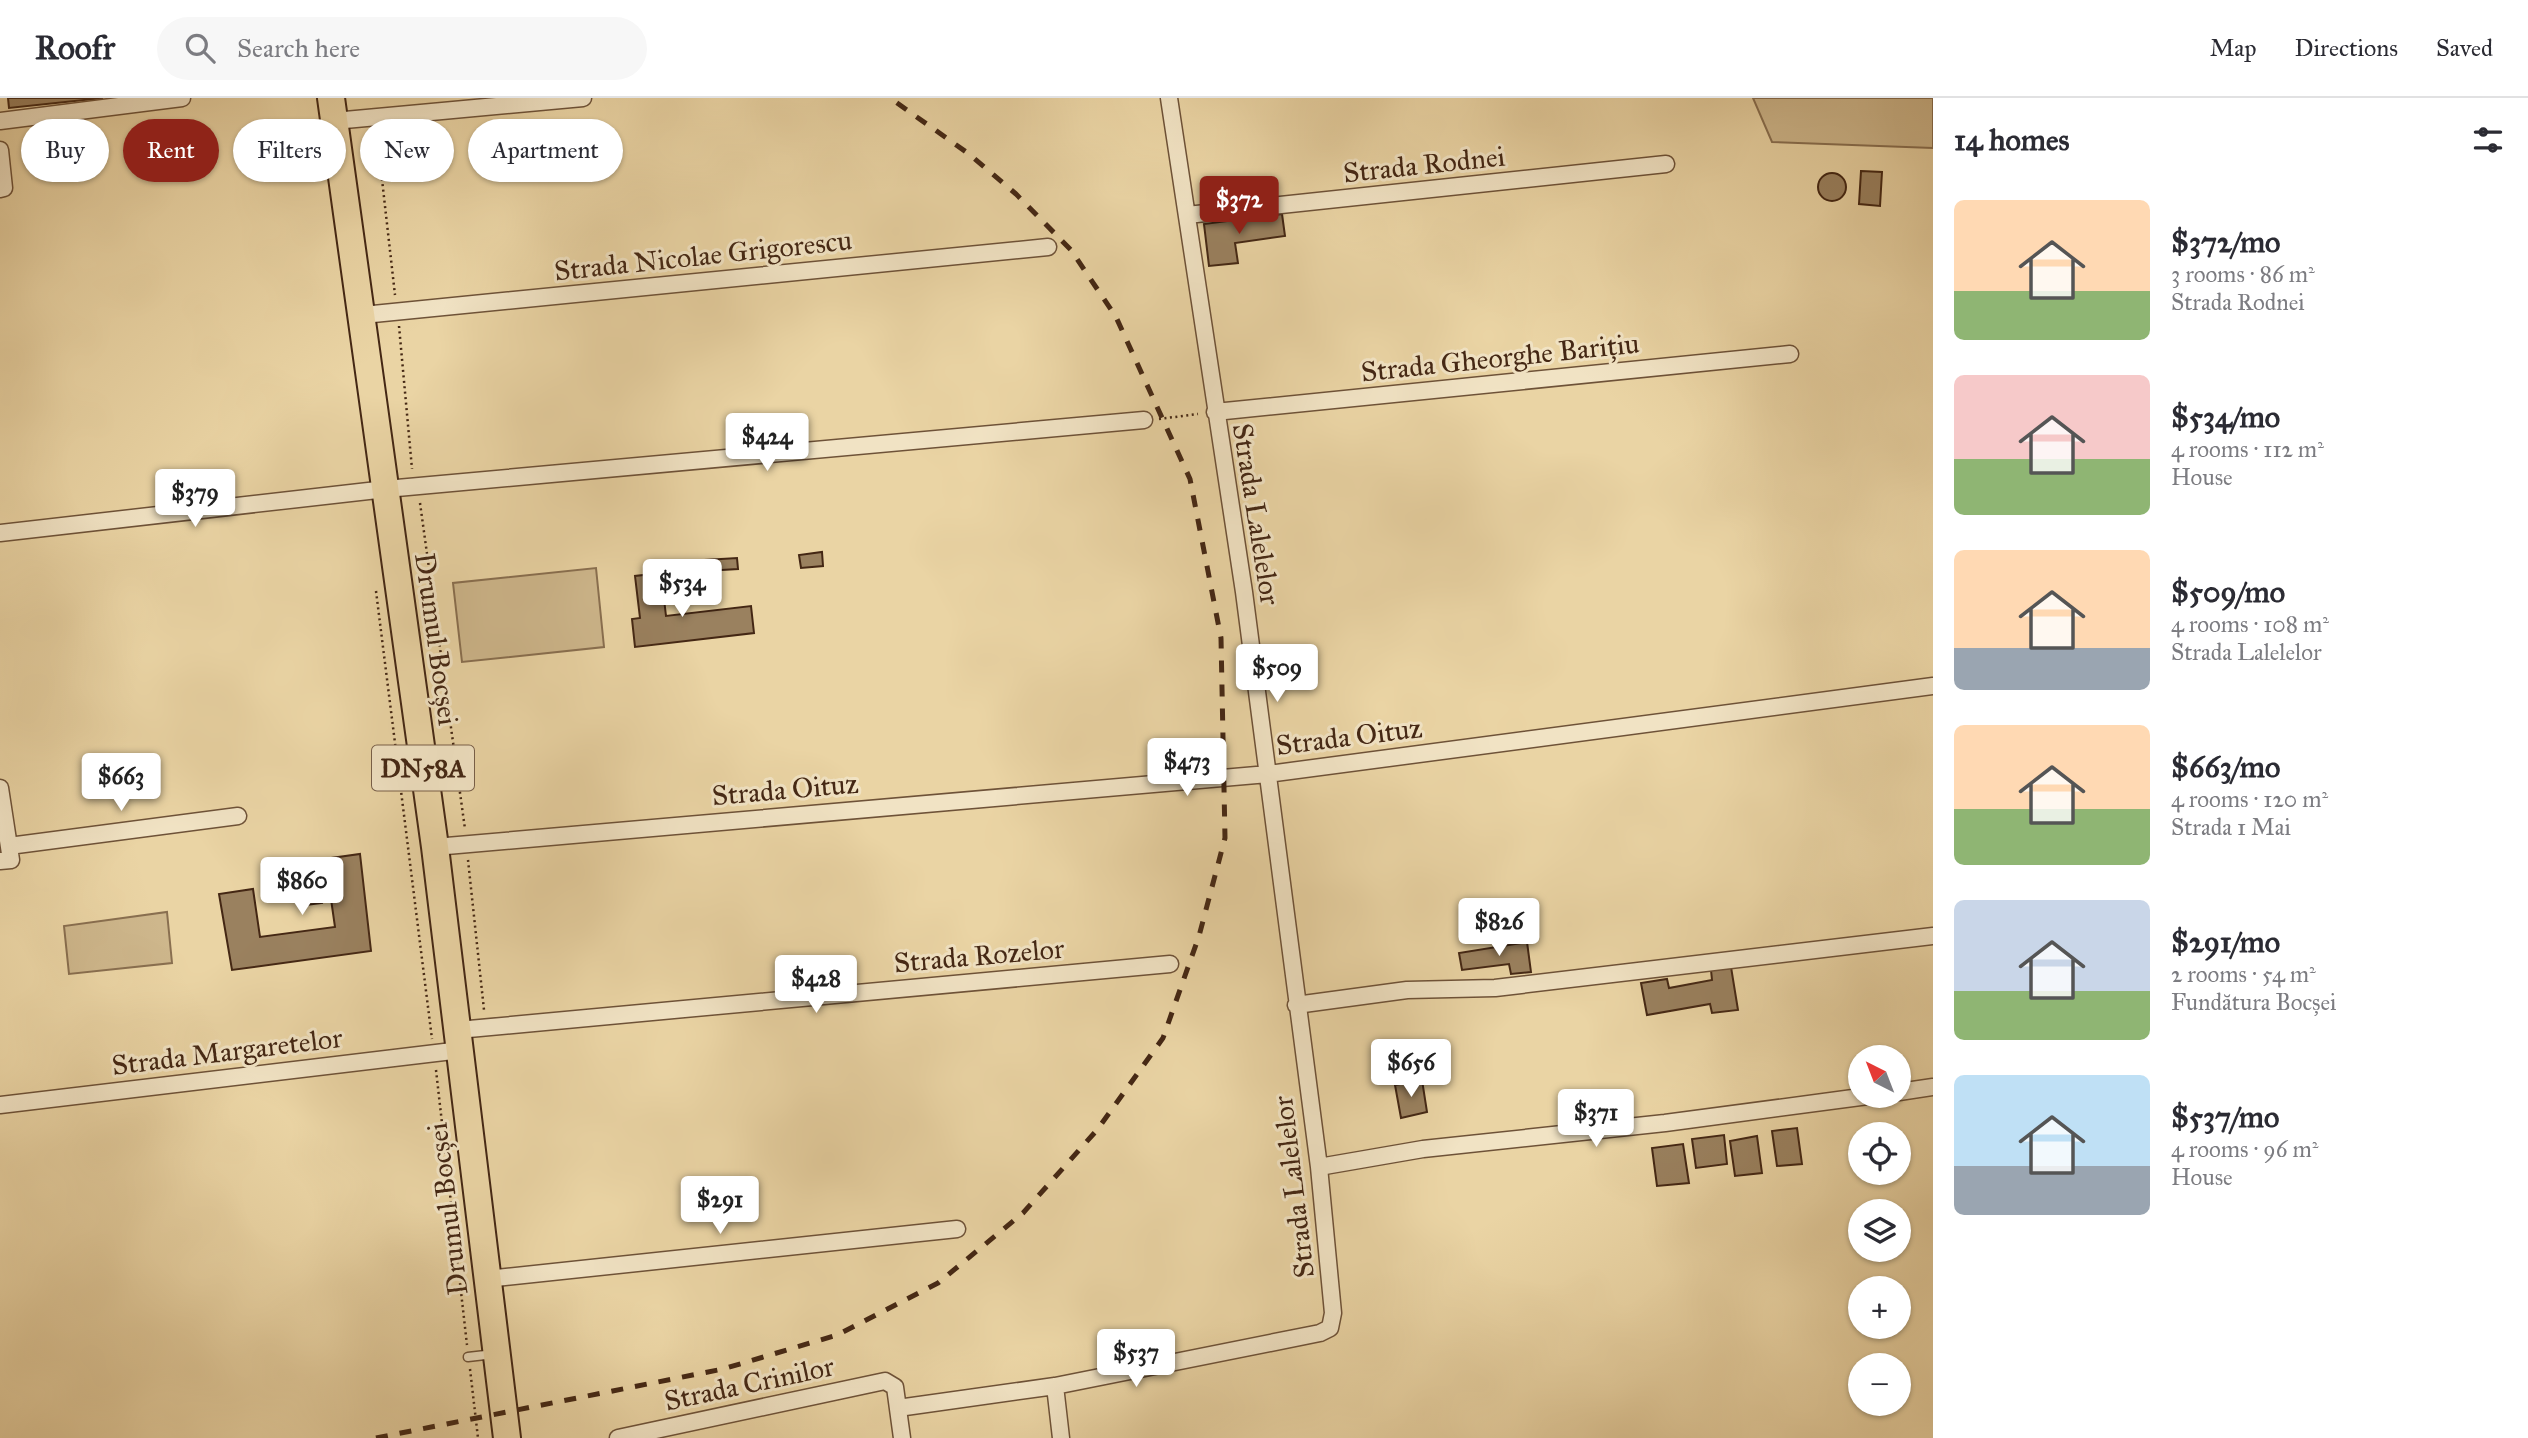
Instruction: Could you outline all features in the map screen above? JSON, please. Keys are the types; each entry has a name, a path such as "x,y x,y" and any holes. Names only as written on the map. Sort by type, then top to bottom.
{"main road":[{"name":"Drumul Bocșei","path":"333,110 435,847 507,1438"}],"street":[{"path":"0,121 182,98"},
{"path":"333,110 374,118 583,98"},
{"name":"Strada Lalelelor","path":"1055,1386 1320,1333 1330,1328 1334,1313 1319,1167 1234,517 1215,412 1169,98"},
{"path":"0,150 4,187 0,189"},
{"name":"Strada Rodnei","path":"1186,215 1666,164"},
{"name":"Strada Nicolae Grigorescu","path":"363,315 1048,247"},
{"name":"Strada Gheorghe Barițiu","path":"1215,412 1790,354"},
{"path":"0,533 386,489 1144,421"},
{"name":"Strada Oituz","path":"435,847 1268,774 1933,686"},
{"path":"0,788 11,860 0,861"},
{"path":"9,846 238,816"},
{"path":"1296,1005 1407,990 1495,988 1933,936"},
{"name":"Strada Rozelor","path":"460,1040 486,1028 1171,964"},
{"name":"Strada Margaretelor","path":"0,1105 460,1040"},
{"path":"1911,1090 1933,1087"},
{"path":"1319,1167 1423,1149 1665,1123 1848,1099"},
{"path":"487,1279 957,1229"},
{"name":"Strada Crinilor","path":"618,1438 885,1381 891,1383 898,1408"},
{"path":"902,1438 898,1408 1055,1386 1061,1438"}],"lane":[{"path":"468,1357 497,1353"}],"path":[{"path":"374,118 396,299"},
{"path":"398,324 412,472"},
{"path":"1144,421 1215,412"},
{"path":"420,503 467,844 486,1028"},
{"path":"376,591 429,1014"},
{"path":"436,1069 478,1438"}],"shaded area":[{"path":"1753,98 1933,98 1933,148 1772,142"},
{"path":"596,568 604,647 462,662 453,583"},
{"path":"167,912 172,963 69,974 64,926"}],"building":[{"path":"8,98 103,98 9,108"},
{"path":"1861,171 1882,172 1880,206 1859,204"},
{"path":"1832,173 1842,177 1846,187 1842,197 1832,201 1822,197 1818,187 1822,177"},
{"path":"1282,214 1285,236 1235,243 1238,263 1209,266 1204,224"},
{"path":"822,552 823,566 801,568 799,555"},
{"path":"737,558 738,569 705,571 705,560"},
{"path":"661,573 666,616 751,606 754,633 635,647 632,619 640,618 635,576"},
{"path":"360,854 371,951 232,970 219,894 253,889 260,937 335,927 329,885 320,886 322,903 299,906 297,890 285,891 281,865"},
{"path":"1527,942 1531,972 1511,974 1509,964 1462,970 1459,953"},
{"path":"1731,967 1738,1010 1712,1013 1710,1004 1647,1015 1641,983 1667,979 1669,988 1712,980 1711,970"},
{"path":"1422,1080 1427,1112 1401,1118 1395,1085"},
{"path":"1797,1128 1802,1164 1777,1166 1772,1131"},
{"path":"1724,1135 1727,1164 1696,1168 1692,1139"},
{"path":"1757,1136 1762,1173 1735,1176 1730,1141"},
{"path":"1683,1144 1689,1183 1657,1186 1652,1148"}],"railway":[{"path":"376,1438 723,1369 837,1335 938,1283 1023,1213 1097,1130 1163,1038 1199,936 1225,838 1221,638 1190,479 1116,317 1071,250 1016,194 969,154 890,98"}]}
